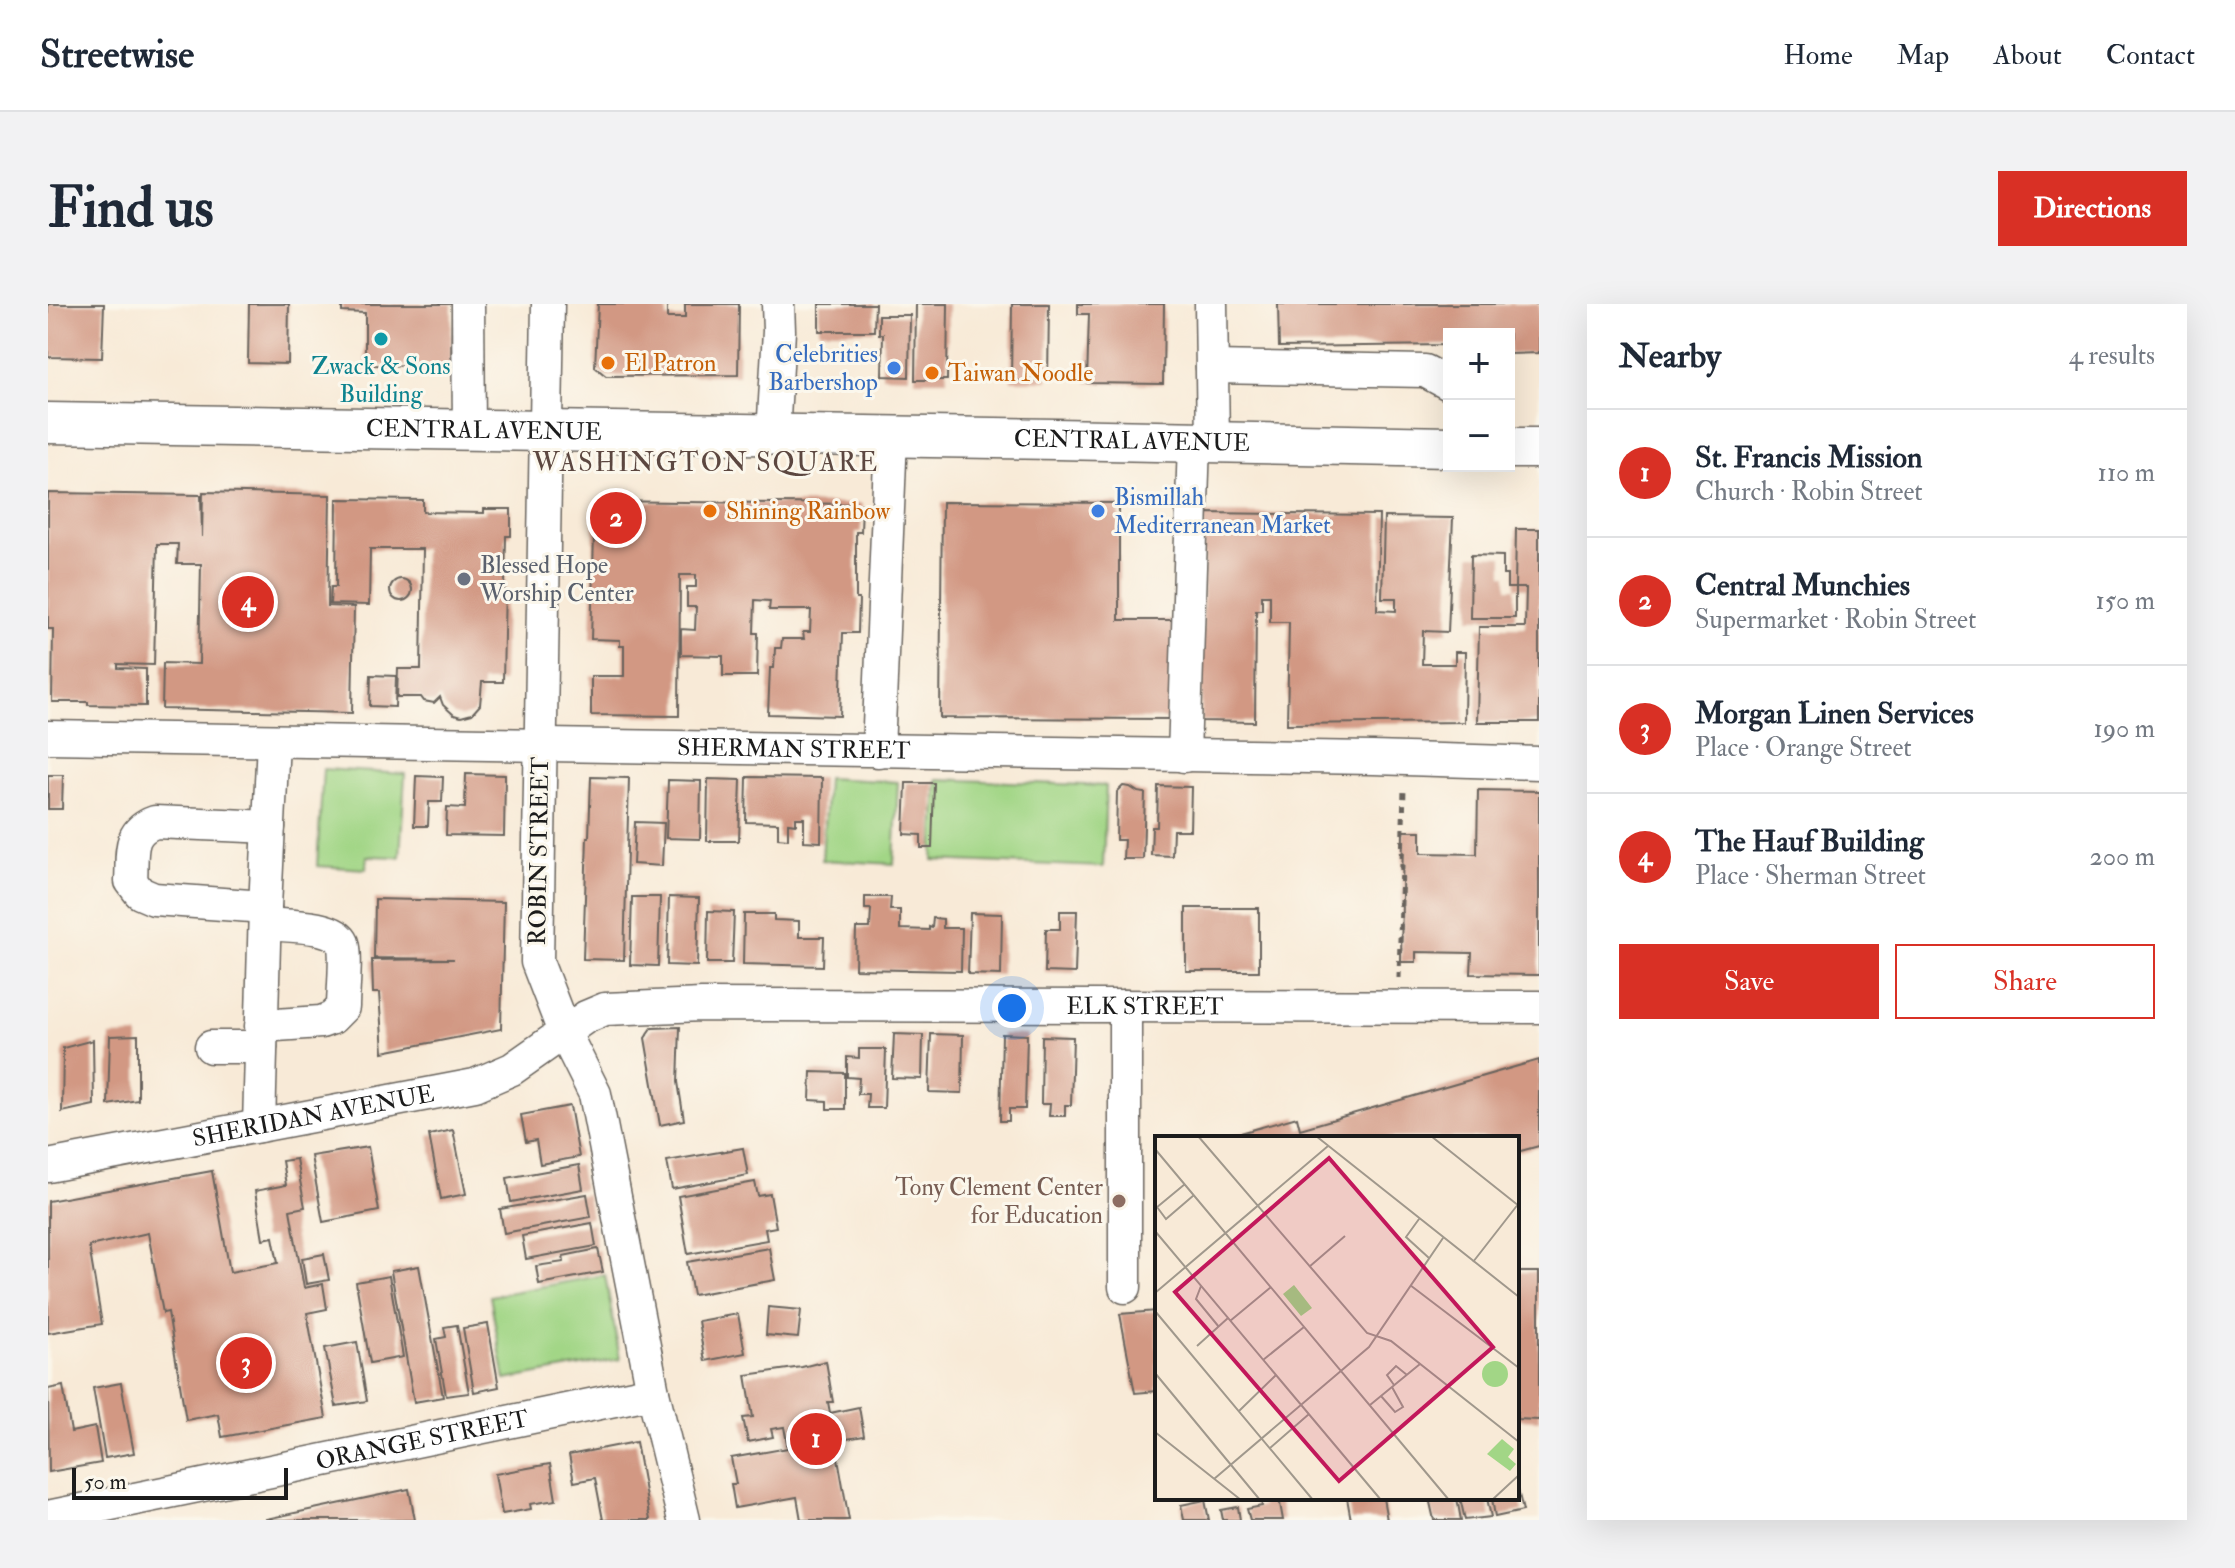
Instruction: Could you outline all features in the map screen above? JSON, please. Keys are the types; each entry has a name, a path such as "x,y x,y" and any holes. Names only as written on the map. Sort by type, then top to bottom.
{"main road":[{"name":"CENTRAL AVENUE","path":"48,423 1443,447"},
{"path":"1515,448 1539,448"}],"street":[{"path":"468,304 469,430"},
{"name":"ROBIN STREET","path":"548,304 537,962 564,1032 595,1094 653,1392 684,1520"},
{"path":"773,435 778,304"},
{"path":"1184,756 1203,441 1212,367 1211,304"},
{"path":"1212,367 1425,371 1443,381"},
{"path":"878,751 891,436"},
{"name":"SHERMAN STREET","path":"48,737 1539,763"},
{"path":"259,1126 273,741"},
{"path":"211,1047 332,1018 343,1007 344,945 337,934 327,930 265,916 154,899 140,893 131,881 134,836 143,826 155,822 269,827"},
{"name":"ELK STREET","path":"564,1032 605,1009 702,1005 1539,1007"},
{"path":"1125,1006 1125,1287"},
{"name":"SHERIDAN AVENUE","path":"48,1166 475,1085 512,1069 564,1032"},
{"name":"ORANGE STREET","path":"48,1517 653,1392"}],"path":[{"path":"1398,1007 1405,759"}],"green space":[{"path":"323,769 405,774 400,857 367,856 366,869 317,866"},
{"path":"827,778 898,782 894,864 822,860"},
{"path":"937,779 1106,786 1103,867 933,860"},
{"path":"605,1275 620,1359 505,1380 490,1296"}],"building":[{"path":"48,304 104,304 102,358 48,357"},
{"path":"249,304 289,304 288,364 248,363"},
{"path":"342,304 452,304 451,366 365,365 365,313 342,312"},
{"path":"598,304 667,304 667,318 685,318 685,304 739,304 738,375 606,376 595,367"},
{"path":"819,304 875,304 874,331 819,331"},
{"path":"916,304 948,304 947,380 915,380"},
{"path":"1012,304 1049,304 1048,381 1011,381"},
{"path":"1078,304 1164,304 1163,384 1087,383 1089,314 1078,314"},
{"path":"1278,304 1539,304 1539,353 1515,354 1515,328 1443,328 1443,345 1279,347"},
{"path":"879,315 910,315 909,377 882,376 883,334 879,334"},
{"path":"203,492 330,495 328,606 354,607 352,713 162,709 163,663 199,664 201,564 177,564 178,544 157,544 154,665 118,664 118,668 146,669 146,706 52,702 53,629 48,629 48,493 201,495 202,537"},
{"name":"Blessed Hope Worship Center","path":"337,499 423,500 423,512 484,513 484,509 511,509 511,536 506,536 503,682 482,682 480,705 472,714 454,715 443,705 440,697 434,703 421,697 397,697 398,669 421,669 423,549 370,549 369,605 330,604 331,587 336,587"},
{"path":"595,501 862,504 861,532 856,532 858,633 843,633 840,716 768,714 770,668 774,668 775,648 781,648 782,639 804,639 803,632 810,632 811,610 769,610 770,601 755,600 757,676 723,676 723,656 681,655 681,629 695,630 696,607 687,607 687,587 696,587 696,575 680,575 679,716 591,715 591,676 624,676 624,646 620,646 620,640 591,639"},
{"path":"942,502 1119,503 1119,620 1173,620 1172,719 940,718"},
{"path":"1204,513 1379,515 1377,610 1396,611 1396,598 1382,598 1384,517 1453,518 1448,632 1423,631 1422,664 1455,664 1455,652 1465,652 1464,722 1287,724 1289,622 1270,622 1270,595 1262,595 1262,610 1256,610 1255,722 1201,721"},
{"path":"1516,529 1539,529 1539,722 1477,722 1479,627 1525,627 1526,588 1515,588"},
{"path":"1471,555 1503,556 1507,588 1515,588 1515,618 1470,618"},
{"path":"401,579 409,582 412,590 409,598 401,601 393,598 390,590 393,582"},
{"path":"371,675 396,676 395,707 370,706"},
{"path":"466,774 505,775 504,836 446,835 447,807 465,808"},
{"path":"48,775 63,775 62,809 48,809"},
{"path":"416,776 443,777 442,802 429,802 428,826 414,826"},
{"path":"591,777 629,778 624,960 583,959"},
{"path":"747,777 822,778 821,842 804,841 804,818 796,818 796,824 788,823 788,839 778,838 778,823 746,822"},
{"path":"708,779 741,780 739,841 707,841"},
{"path":"668,780 701,781 700,839 666,838"},
{"path":"906,783 934,783 932,848 921,848 921,835 904,834"},
{"path":"1123,786 1145,793 1143,859 1123,859 1124,840 1116,840 1117,792"},
{"path":"1158,786 1191,787 1190,830 1173,830 1172,856 1151,855 1152,827 1157,827"},
{"path":"1478,790 1539,791 1539,975 1471,974 1472,953 1416,952 1416,962 1401,962 1403,831 1421,831 1421,853 1477,854"},
{"path":"635,822 664,823 662,866 633,864"},
{"path":"632,897 660,897 658,966 630,965"},
{"path":"669,897 699,898 697,966 667,965"},
{"path":"865,897 891,897 890,910 900,910 900,929 929,930 933,918 943,919 943,928 962,928 961,971 855,969 856,928 870,928 871,909 865,909"},
{"path":"375,899 504,902 501,1029 383,1052 379,993 373,993 372,960 454,959 374,958"},
{"path":"1186,908 1259,908 1259,971 1186,971"},
{"path":"708,911 734,912 732,963 707,963"},
{"path":"1060,911 1077,911 1075,973 1045,972 1046,929 1060,929"},
{"path":"970,913 1002,914 1001,975 968,974"},
{"path":"744,914 774,914 774,920 799,921 799,937 824,937 823,966 743,964"},
{"path":"680,1027 678,1082 684,1120 660,1125 645,1038 652,1028"},
{"path":"894,1034 923,1035 922,1079 892,1078"},
{"path":"931,1034 963,1035 962,1093 929,1092"},
{"path":"1002,1034 1027,1035 1025,1109 1009,1109 1009,1121 1000,1121"},
{"path":"138,1035 138,1100 108,1105 110,1036"},
{"path":"1042,1036 1073,1037 1071,1105 1065,1105 1065,1116 1049,1116 1050,1104 1041,1104"},
{"path":"93,1040 94,1105 62,1112 63,1048"},
{"path":"859,1049 886,1049 884,1108 867,1108 868,1094 858,1094 859,1078 847,1077 847,1057 859,1058"},
{"path":"1539,1060 1539,1146 1519,1151 1519,1136 1230,1136 1297,1117 1300,1129"},
{"path":"811,1072 845,1073 845,1109 827,1109 827,1101 810,1100"},
{"path":"570,1106 579,1157 540,1164 536,1140 526,1142 521,1115"},
{"path":"453,1130 466,1194 441,1199 429,1135"},
{"path":"368,1147 379,1211 323,1222 311,1156"},
{"path":"743,1148 748,1175 672,1189 667,1161"},
{"path":"296,1159 305,1207 290,1210 304,1288 323,1284 327,1309 307,1313 326,1418 222,1437 218,1414 186,1420 168,1312 163,1313 148,1233 89,1246 102,1324 48,1333 48,1201 212,1171 230,1272 278,1263 273,1237 263,1239 255,1191 286,1185 282,1161"},
{"path":"579,1165 583,1189 511,1202 507,1178"},
{"path":"755,1182 758,1196 770,1194 776,1227 765,1229 767,1240 688,1254 678,1196"},
{"path":"587,1194 591,1217 504,1233 500,1209"},
{"path":"592,1223 596,1246 526,1259 522,1236"},
{"path":"769,1248 775,1280 693,1295 687,1262"},
{"path":"598,1249 603,1272 539,1284 536,1266 564,1262 563,1256"},
{"path":"324,1254 329,1280 306,1284 302,1258"},
{"path":"419,1266 443,1397 414,1402 391,1271"},
{"path":"1519,1272 1539,1272 1539,1420 1519,1419"},
{"path":"389,1276 403,1357 370,1363 356,1282"},
{"path":"768,1307 801,1310 798,1338 766,1335"},
{"path":"1155,1311 1155,1391 1135,1393 1120,1314"},
{"path":"738,1314 745,1353 705,1361 698,1321"},
{"path":"488,1324 499,1387 474,1392 463,1328"},
{"path":"457,1325 469,1393 446,1396 436,1339 446,1337 444,1327"},
{"path":"357,1342 367,1401 336,1406 325,1348"},
{"path":"826,1361 833,1402 828,1402 830,1413 859,1407 864,1436 835,1441 849,1520 801,1520 797,1497 735,1508 731,1484 736,1484 731,1458 788,1448 784,1427 771,1429 773,1437 748,1442 743,1418 753,1417 746,1375"},
{"path":"121,1383 134,1453 105,1458 93,1388"},
{"path":"63,1386 71,1432 95,1427 101,1463 49,1472 48,1389"},
{"path":"636,1442 650,1520 603,1520 595,1478 574,1482 569,1455"},
{"path":"550,1464 556,1500 530,1504 531,1509 502,1514 495,1474"},
{"path":"409,1489 415,1520 266,1520 266,1519"},
{"path":"1519,1494 1523,1511 1495,1517 1492,1500 1519,1500"},
{"path":"1205,1500 1209,1520 1184,1520 1181,1505"},
{"path":"1261,1500 1279,1500 1283,1520 1250,1520 1247,1509 1262,1506"},
{"path":"1347,1500 1383,1500 1387,1520 1351,1520"},
{"path":"1429,1500 1457,1500 1461,1520 1434,1520"},
{"path":"1460,1500 1487,1500 1491,1517 1465,1520"},
{"path":"1238,1507 1240,1520 1223,1520 1221,1510"}],"place":[{"name":"Zwack & Sons Building","path":"381,339"},
{"name":"El Patron","path":"608,363"},
{"name":"Celebrities Barbershop","path":"894,368"},
{"name":"Taiwan Noodle","path":"932,373"},
{"name":"Shining Rainbow","path":"710,511"},
{"name":"Bismillah Mediterranean Market","path":"1098,511"},
{"name":"Central Munchies","path":"616,518"},
{"name":"Blessed Hope Worship Center","path":"464,579"},
{"name":"The Hauf Building","path":"248,602"},
{"name":"Tony Clement Center for Education","path":"1119,1201"},
{"name":"Morgan Linen Services","path":"246,1363"},
{"name":"St. Francis Mission","path":"816,1439"}],"district":[{"name":"WASHINGTON SQUARE","path":"706,463"}]}
